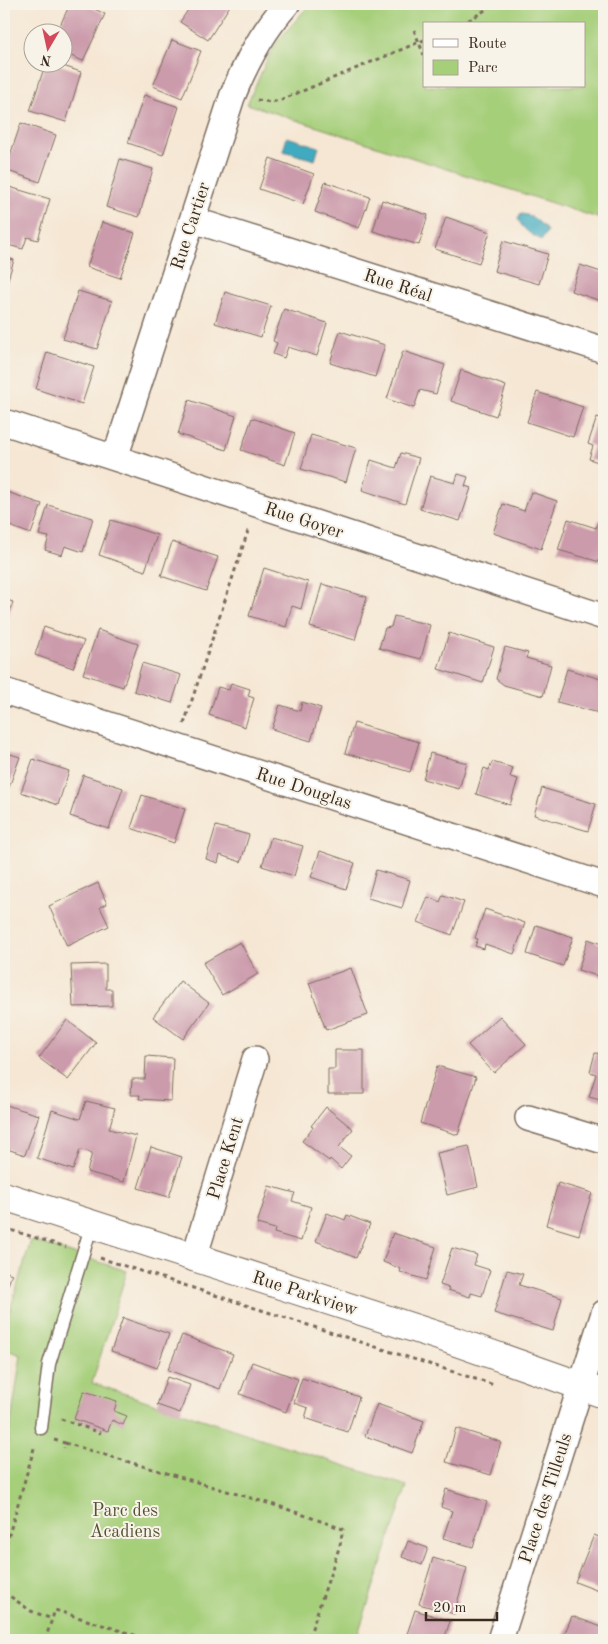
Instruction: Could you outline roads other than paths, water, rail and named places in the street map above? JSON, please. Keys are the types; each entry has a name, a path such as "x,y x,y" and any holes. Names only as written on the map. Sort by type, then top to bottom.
{"street":[{"name":"Rue Cartier","path":"115,458 232,96 241,73 264,32 287,4"},
{"name":"Rue Réal","path":"192,220 604,350"},
{"name":"Rue Goyer","path":"4,422 604,617"},
{"name":"Rue Douglas","path":"4,691 604,885"},
{"name":"Place Kent","path":"194,1258 255,1059"},
{"path":"528,1118 604,1141"},
{"name":"Rue Parkview","path":"4,1196 450,1340 593,1389"},
{"name":"Place des Tilleuls","path":"500,1640 593,1389 604,1314"}],"lane":[{"path":"41,1428 49,1364 92,1224"}],"water":[{"path":"287,137 319,147 315,160 283,151"},
{"path":"521,214 532,217 545,228 547,231 542,240 522,226 518,219"}],"park label":[{"name":"Parc des Acadiens","path":"125,1520"}]}
